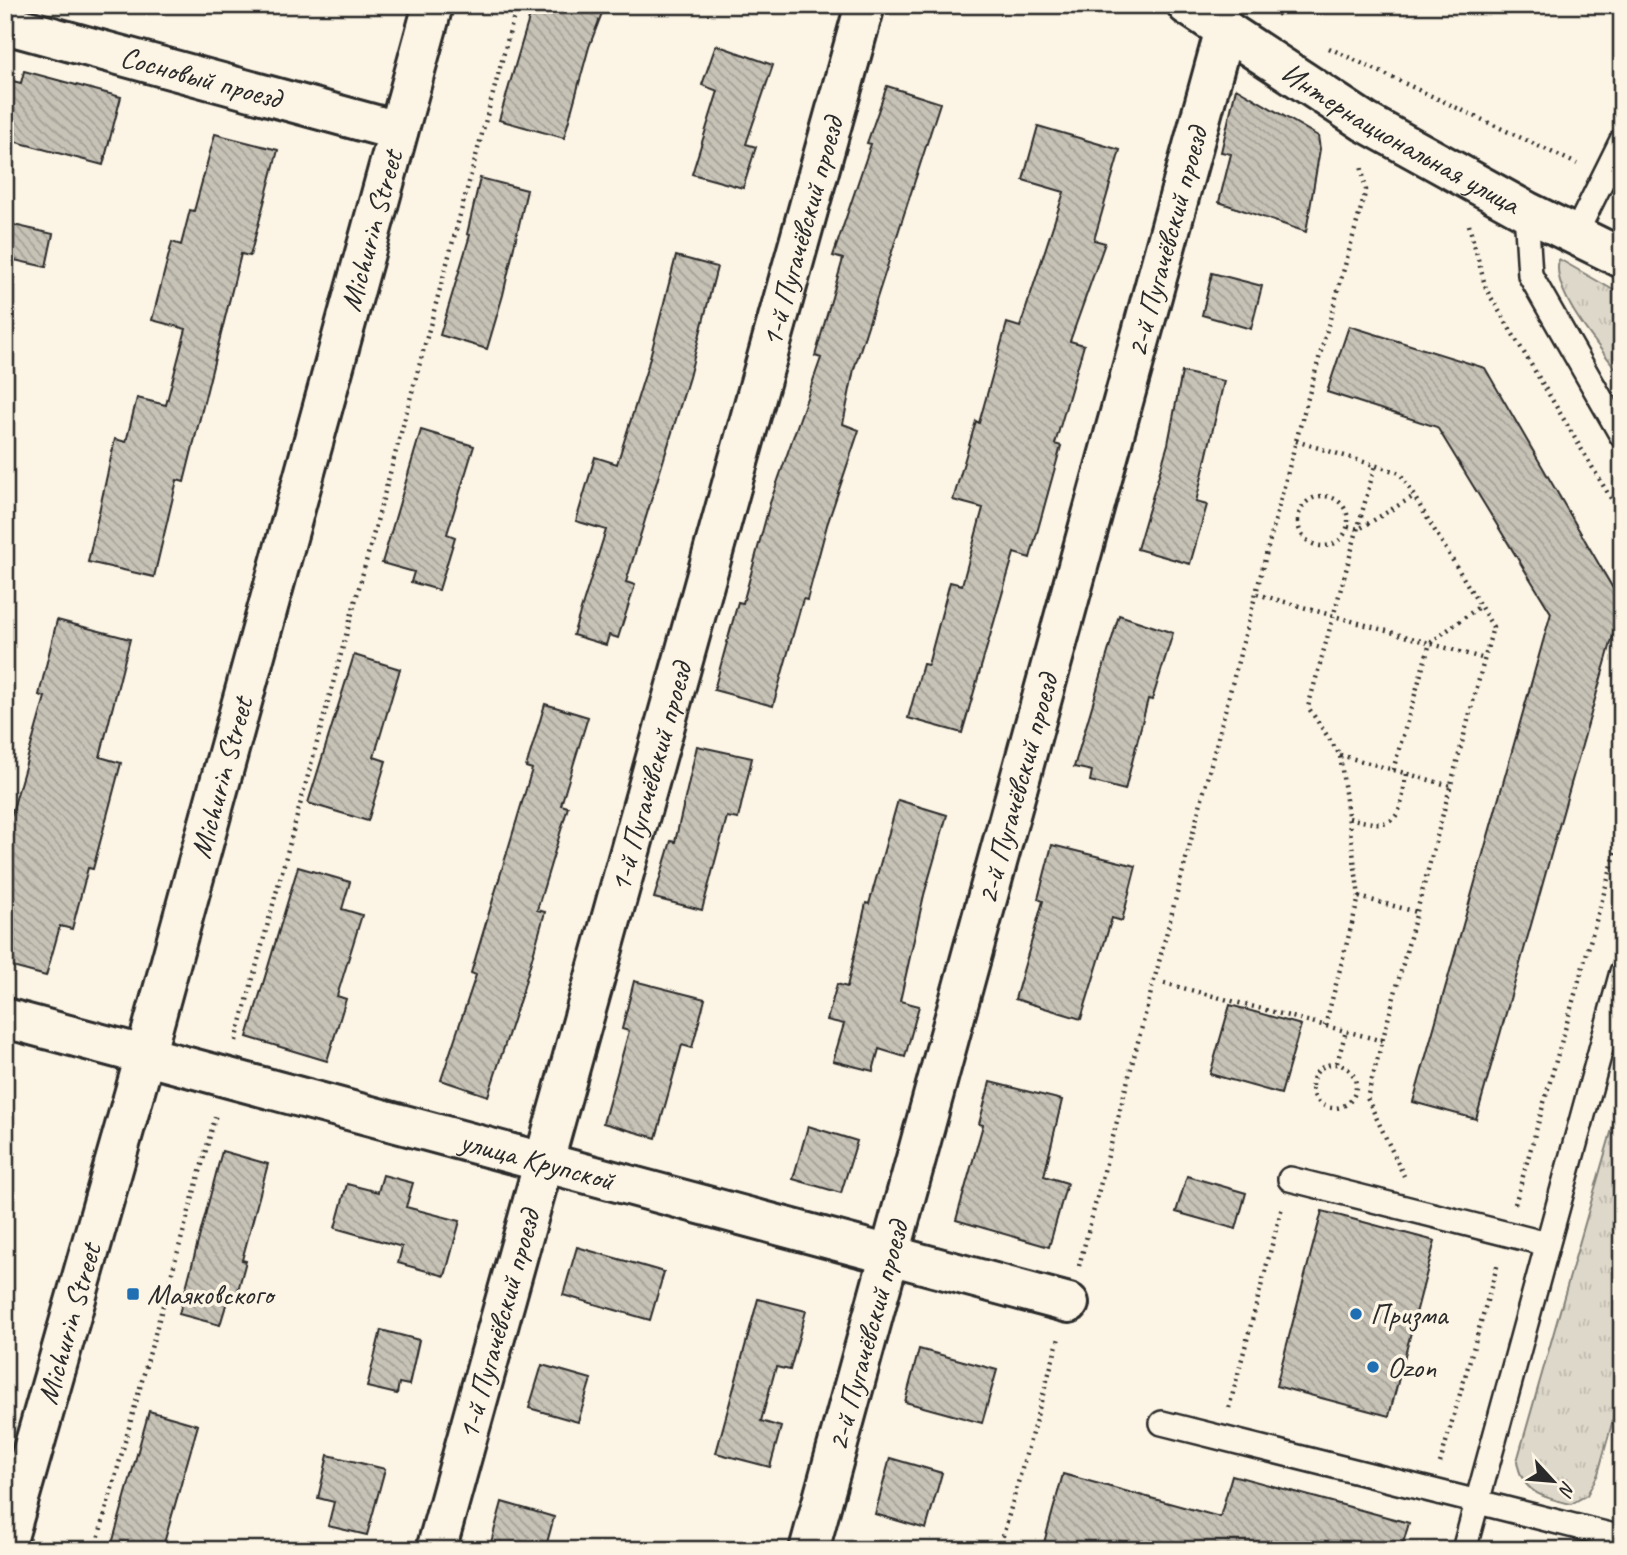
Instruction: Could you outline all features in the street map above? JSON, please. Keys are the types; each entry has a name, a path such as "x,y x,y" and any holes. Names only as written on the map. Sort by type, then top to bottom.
{"street":[{"name":"Michurin Street","path":"5,1548 145,1056 433,5"},
{"name":"1-й Пугачёвский проезд","path":"436,1550 865,5"},
{"name":"Интернациональная улица","path":"1186,5 1365,122 1526,211 1622,258"},
{"name":"Сосновый проезд","path":"5,24 398,131"},
{"name":"2-й Пугачёвский проезд","path":"809,1550 1225,29"},
{"name":"улица Крупской","path":"5,1018 1069,1303"}],"lane":[{"path":"1575,235 1622,140"},
{"path":"1526,211 1530,275 1622,436"},
{"path":"1464,1550 1622,972"},
{"path":"1290,1179 1547,1244"},
{"path":"1162,1423 1622,1538"}],"path":[{"path":"95,1550 517,5"},
{"path":"1267,5 1287,21"},
{"path":"1319,43 1604,177"},
{"path":"999,1550 1069,1303 1296,441 1366,190 1361,168 1365,122"},
{"path":"1466,216 1486,289 1622,517"},
{"path":"1296,441 1400,473 1493,627 1367,1098 1420,1212"},
{"path":"1325,1026 1359,897 1340,755 1308,707 1336,616 1375,466"},
{"path":"1325,496 1339,500 1347,512 1348,527 1341,539 1329,546 1314,545 1303,536 1298,523 1301,509 1311,498 1325,496"},
{"path":"1348,527 1359,529 1414,496"},
{"path":"1257,594 1485,659"},
{"path":"1393,770 1430,643 1480,606"},
{"path":"1340,755 1451,786"},
{"path":"1349,818 1379,826 1394,819 1402,804 1406,773"},
{"path":"1433,1491 1622,831"},
{"path":"1359,897 1417,912"},
{"path":"1164,983 1382,1041"},
{"path":"1337,1063 1346,1031"},
{"path":"1337,1063 1350,1069 1357,1081 1355,1094 1346,1105 1332,1108 1319,1103 1312,1090 1313,1076 1323,1066 1337,1063"},
{"path":"1355,1094 1367,1098"},
{"path":"1221,1438 1290,1179"}],"green space":[{"path":"1559,259 1622,295 1622,377 1570,304 1558,273"},
{"path":"1622,1094 1622,1387 1598,1474 1587,1495 1571,1504 1535,1492 1523,1480 1517,1461"}],"building":[{"path":"533,5 605,5 589,47 564,138 499,120"},
{"path":"716,45 773,65 746,144 756,147 743,188 692,174 718,91 702,85"},
{"path":"24,71 121,97 103,165 5,139 5,79 21,83"},
{"path":"887,86 940,103 854,369 843,424 859,430 827,525 807,600 803,599 773,706 714,690 738,602 743,603 770,503 821,358 815,356 843,259 833,256 871,144 867,143"},
{"path":"1236,88 1318,136 1320,149 1306,232 1219,202 1231,154 1221,152"},
{"path":"1038,126 1120,150 1094,240 1105,243 1070,341 1084,345 1055,444 1061,446 1030,558 1014,553 962,733 908,718 923,664 928,665 950,582 962,585 983,508 953,500 976,421 979,423 1007,323 1020,327 1064,192 1023,180"},
{"path":"215,134 278,150 250,256 241,254 184,482 177,480 154,577 88,562 115,439 126,442 137,398 166,405 186,329 152,320 172,242 181,245 190,210 194,211"},
{"path":"480,178 527,190 503,295 487,349 440,335 470,235 467,234"},
{"path":"5,223 53,234 46,267 5,258"},
{"path":"676,256 717,267 689,377 626,582 635,585 618,638 609,635 606,645 573,635 606,530 576,521 595,457 617,464 648,365"},
{"path":"1212,273 1262,286 1251,329 1202,315"},
{"path":"1349,326 1485,368 1622,604 1476,1119 1413,1102 1551,613 1437,427 1327,392"},
{"path":"1182,372 1224,381 1196,502 1207,505 1190,564 1137,549 1168,444"},
{"path":"421,430 474,446 447,534 455,537 439,590 411,582 414,572 382,563"},
{"path":"1119,615 1173,633 1152,700 1148,699 1125,790 1090,781 1092,771 1074,767"},
{"path":"57,620 130,639 100,757 121,763 93,869 88,868 72,929 60,926 46,976 5,965 5,837 45,697 39,695"},
{"path":"354,655 400,669 374,757 386,761 368,821 308,803"},
{"path":"545,704 588,717 561,805 568,807 537,910 545,912 488,1096 441,1080 476,975 471,973 532,769 526,767"},
{"path":"697,746 752,758 738,819 727,817 702,910 654,898 671,841 675,842"},
{"path":"898,800 947,815 924,895 900,1001 919,1006 905,1057 879,1049 873,1071 833,1061 844,1024 827,1020 837,984 847,987 866,903 869,904"},
{"path":"1052,845 1136,866 1122,921 1112,918 1081,1019 1015,999 1043,901 1038,899"},
{"path":"298,867 350,882 342,909 362,915 337,996 346,999 327,1061 247,1037"},
{"path":"634,981 705,999 692,1048 682,1045 656,1138 603,1123 629,1031 622,1029"},
{"path":"1230,1005 1301,1025 1281,1094 1210,1074"},
{"path":"990,1082 1062,1100 1044,1176 1067,1183 1049,1247 956,1220 983,1125 979,1124"},
{"path":"808,1126 857,1141 841,1193 793,1179"},
{"path":"222,1151 268,1164 242,1260 246,1261 237,1294 230,1292 220,1325 179,1314"},
{"path":"383,1175 413,1183 406,1207 460,1221 445,1276 398,1263 402,1247 335,1228 347,1184 378,1192"},
{"path":"1187,1176 1246,1193 1236,1229 1176,1212"},
{"name":"Призма","path":"1322,1211 1435,1241 1389,1416 1276,1386"},
{"path":"577,1247 664,1272 650,1320 563,1295"},
{"path":"758,1299 806,1311 790,1370 776,1367 761,1421 781,1427 770,1467 716,1453"},
{"path":"381,1330 419,1340 409,1385 399,1383 397,1394 367,1387"},
{"path":"919,1349 997,1370 982,1423 905,1402"},
{"path":"542,1365 591,1379 578,1422 529,1408"},
{"path":"149,1411 198,1425 162,1550 131,1550 112,1544"},
{"path":"328,1455 385,1469 367,1535 328,1526 334,1502 318,1498"},
{"path":"890,1458 942,1473 926,1529 875,1514"},
{"path":"1063,1474 1220,1517 1232,1475 1409,1523 1401,1550 1042,1550"},
{"path":"502,1502 554,1517 545,1550 489,1550"}],"place":[{"name":"Маяковского","path":"133,1294"},
{"name":"Призма","path":"1356,1314"},
{"name":"Ozon","path":"1373,1367"}]}
